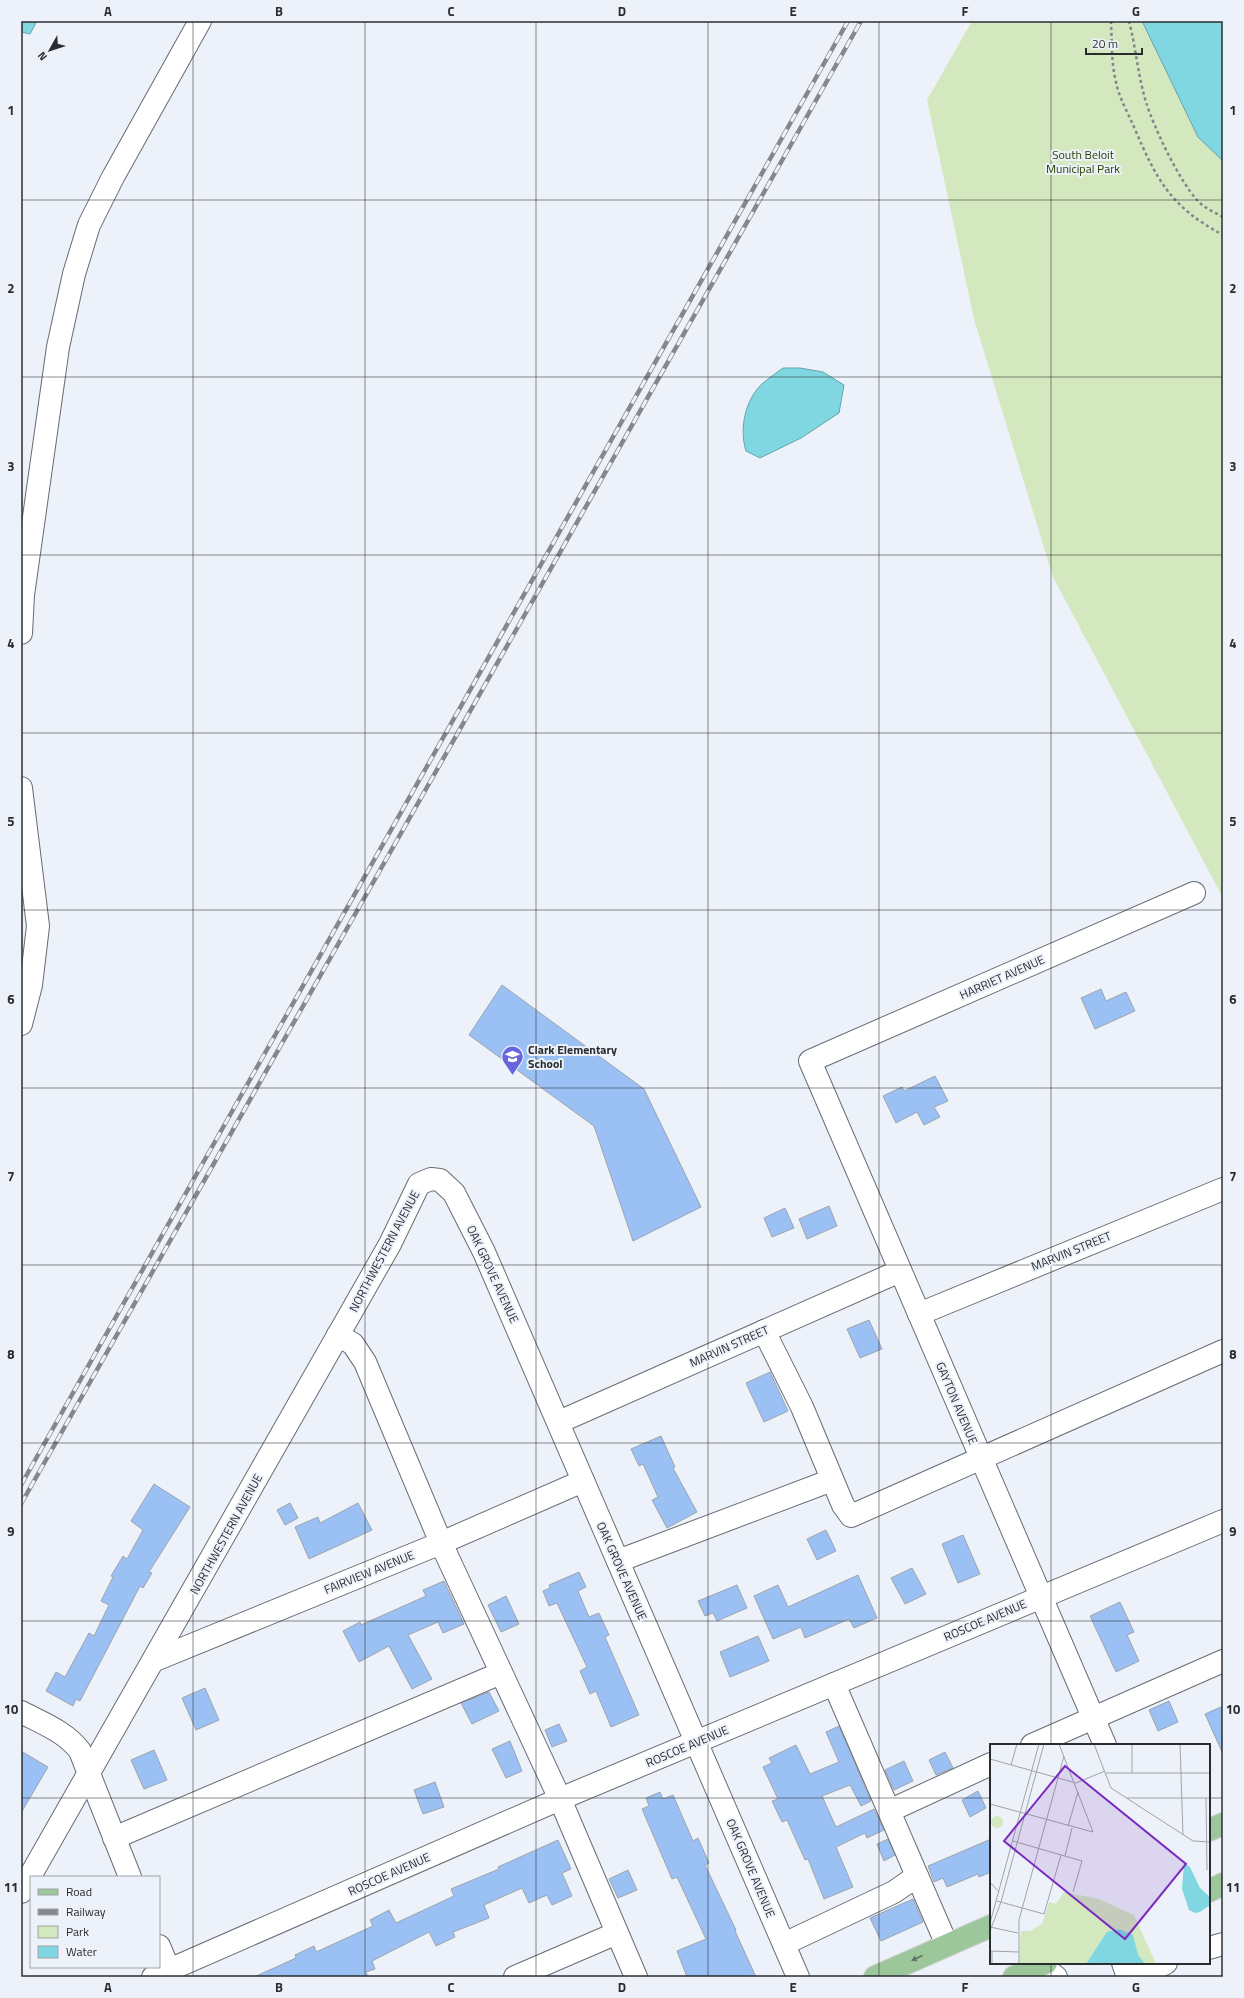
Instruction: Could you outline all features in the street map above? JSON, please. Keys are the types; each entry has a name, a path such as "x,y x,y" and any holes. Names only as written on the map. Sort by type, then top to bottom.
{"main road":[{"path":"1210,1830 1223,1824"},
{"path":"1210,1890 1223,1884"},
{"path":"875,1977 990,1926"},
{"path":"1014,1977 1048,1968"}],"street":[{"path":"21,633 23,595 58,347 74,274 89,225 113,176 200,21"},
{"path":"21,788 38,926 31,985 21,1024"},
{"name":"HARRIET AVENUE","path":"810,1060 1194,893"},
{"name":"GAYTON AVENUE","path":"810,1060 1092,1718 1105,1744"},
{"name":"NORTHWESTERN AVENUE","path":"21,1892 89,1771 155,1660 390,1244 419,1184 431,1179"},
{"name":"OAK GROVE AVENUE","path":"431,1179 440,1180 454,1193 484,1252 559,1422 582,1481 697,1742 798,1977"},
{"name":"MARVIN STREET","path":"919,1314 1223,1189"},
{"name":"MARVIN STREET","path":"559,1422 900,1271"},
{"path":"764,1331 802,1407 843,1505 852,1516 980,1457 1223,1351"},
{"path":"338,1335 353,1344 365,1362 441,1543 560,1799 636,1977"},
{"path":"618,1561 832,1480"},
{"name":"FAIRVIEW AVENUE","path":"155,1660 441,1543 582,1481"},
{"name":"ROSCOE AVENUE","path":"165,1975 560,1799 1223,1521"},
{"path":"1034,1744 1223,1661"},
{"path":"114,1838 501,1673"},
{"path":"834,1684 947,1945"},
{"path":"21,1712 73,1741 80,1751 130,1876"},
{"path":"889,1811 990,1764"},
{"path":"784,1944 894,1892 917,1876"},
{"path":"515,1977 617,1933"},
{"path":"1210,1948 1223,1944"},
{"path":"160,1951 165,1975"},
{"path":"1123,1964 1128,1977"},
{"path":"1136,1977 1164,1964"}],"path":[{"path":"1111,21 1113,64 1116,83 1150,166 1177,204 1192,217 1223,235"},
{"path":"1129,21 1146,102 1156,128 1178,172 1197,200 1210,210 1223,217"}],"green space":[{"name":"South Beloit Municipal Park","path":"972,21 1223,21 1223,898 1053,577 974,319 927,100"}],"water":[{"path":"21,21 37,21 30,34 21,32"},
{"path":"1142,21 1223,21 1223,161 1198,137"},
{"path":"783,368 800,368 823,372 844,385 839,413 801,438 760,458 746,451 743,433 745,415 752,397 757,390 763,383"}],"building":[{"path":"502,985 644,1089 701,1207 633,1241 594,1126 469,1035"},
{"path":"1101,989 1106,1001 1126,992 1135,1011 1095,1029 1081,998"},
{"path":"935,1076 948,1101 934,1107 940,1117 924,1125 917,1112 896,1123 883,1096 902,1087 904,1091"},
{"path":"829,1206 837,1226 807,1239 799,1219"},
{"path":"785,1208 794,1228 772,1237 764,1218"},
{"path":"869,1320 882,1349 860,1358 847,1329"},
{"path":"770,1372 788,1411 764,1422 746,1383"},
{"path":"661,1436 675,1467 673,1468 697,1512 667,1528 652,1500 658,1497 643,1464 639,1466 631,1449"},
{"path":"154,1484 190,1507 149,1572 152,1573 143,1588 140,1586 80,1701 76,1699 73,1706 46,1691 56,1672 65,1677 89,1633 94,1636 109,1605 101,1601 113,1577 111,1576 123,1556 127,1559 143,1530 131,1521"},
{"path":"290,1503 298,1518 285,1525 277,1510"},
{"path":"358,1503 372,1530 309,1559 295,1527 318,1517 320,1523"},
{"path":"826,1530 836,1551 817,1560 807,1539"},
{"path":"963,1535 980,1574 958,1583 942,1544"},
{"path":"912,1568 926,1594 905,1604 891,1578"},
{"path":"579,1572 586,1587 578,1591 589,1617 599,1613 609,1635 605,1637 639,1715 611,1727 596,1691 590,1694 580,1671 587,1667 557,1603 549,1606 543,1591 550,1588 549,1585"},
{"path":"858,1575 877,1618 854,1628 849,1619 805,1638 801,1627 773,1639 754,1596 778,1585 788,1607"},
{"path":"444,1581 464,1624 443,1633 438,1622 408,1635 432,1679 412,1689 389,1646 359,1662 343,1631 360,1622 361,1625 426,1596 423,1590"},
{"path":"737,1585 747,1608 717,1621 713,1613 705,1616 698,1601"},
{"path":"506,1596 519,1624 501,1632 488,1605"},
{"path":"1120,1602 1134,1632 1127,1635 1139,1661 1116,1672 1090,1616"},
{"path":"758,1636 769,1661 730,1677 720,1652"},
{"path":"205,1688 219,1720 196,1730 182,1698"},
{"path":"489,1692 499,1711 472,1724 461,1703"},
{"path":"1169,1701 1178,1722 1158,1731 1149,1710"},
{"path":"1223,1706 1223,1754 1205,1714"},
{"path":"559,1724 567,1741 552,1747 545,1730"},
{"path":"839,1726 871,1801 861,1806 850,1785 822,1796 836,1827 874,1809 884,1830 867,1838 865,1833 836,1847 853,1887 824,1899 808,1859 805,1860 787,1820 782,1822 772,1801 778,1799 763,1767 772,1763 769,1758 796,1745 810,1774 839,1762 826,1732"},
{"path":"510,1741 522,1771 506,1778 492,1749"},
{"path":"154,1750 167,1780 144,1789 131,1760"},
{"path":"21,1751 48,1767 21,1813"},
{"path":"945,1752 953,1768 936,1775 929,1760"},
{"path":"904,1761 913,1781 894,1790 885,1770"},
{"path":"435,1782 444,1807 423,1814 414,1790"},
{"path":"978,1791 986,1808 970,1817 962,1800"},
{"path":"660,1792 663,1799 673,1795 693,1841 698,1838 709,1863 705,1865 736,1930 735,1931 756,1977 687,1977 677,1951 706,1939 677,1877 672,1879 642,1809 649,1806 646,1798"},
{"path":"888,1839 895,1855 884,1861 877,1844"},
{"path":"990,1839 990,1872 979,1877 978,1874 947,1887 943,1878 934,1882 928,1866"},
{"path":"558,1840 571,1869 562,1873 572,1896 552,1905 547,1895 529,1903 522,1888 484,1905 489,1918 453,1932 455,1937 436,1946 429,1932 372,1961 375,1969 366,1972 368,1977 254,1977 296,1958 295,1955 314,1946 316,1952 373,1926 370,1920 389,1910 396,1923 454,1896 451,1889 499,1869 498,1867"},
{"path":"628,1870 637,1890 618,1898 609,1879"},
{"path":"913,1899 923,1922 881,1941 870,1918"}],"railway":[{"path":"21,1485 848,21"},
{"path":"21,1504 861,21"}],"place":[{"name":"Clark Elementary School","path":"512,1076"}]}
